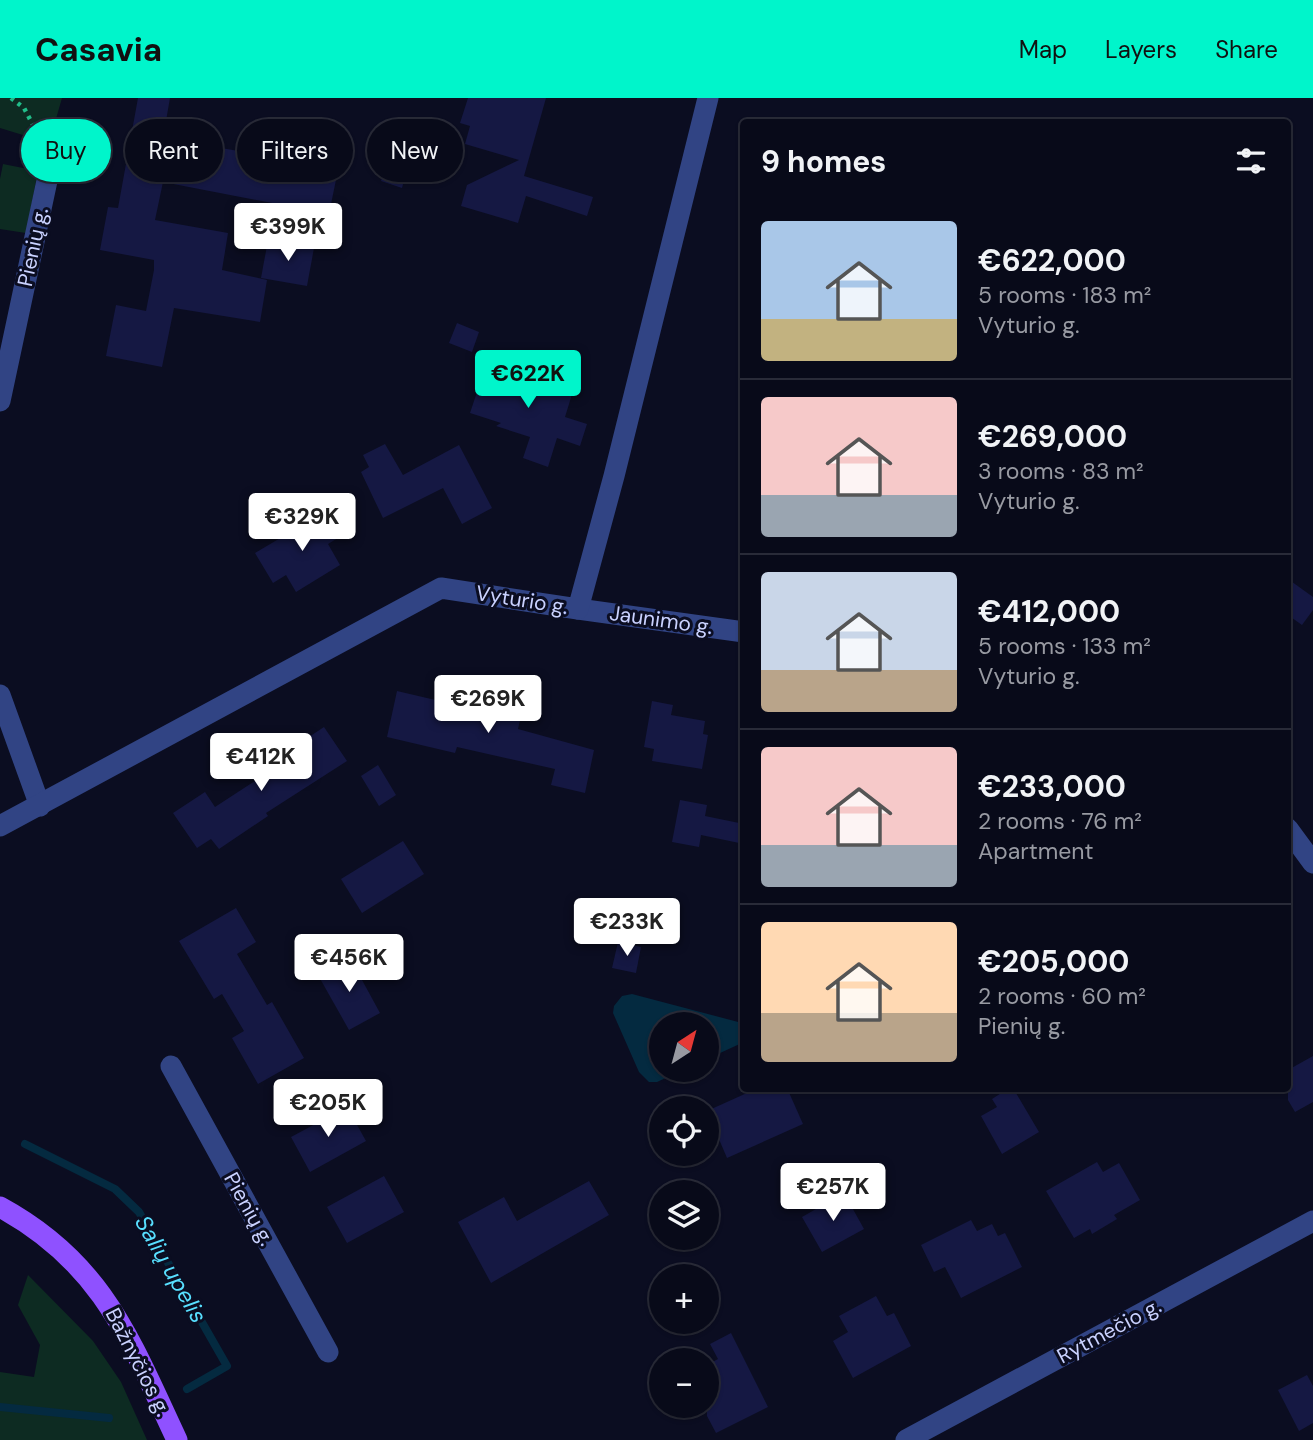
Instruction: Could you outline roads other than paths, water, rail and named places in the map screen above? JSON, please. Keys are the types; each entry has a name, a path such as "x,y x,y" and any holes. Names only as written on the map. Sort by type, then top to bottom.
{"main road":[{"name":"Bažnyčios g.","path":"0,1207 42,1234 88,1276 125,1328 177,1440"}],"street":[{"name":"Vyturio g.","path":"0,826 441,588 578,609 708,98"},
{"name":"Pienių g.","path":"0,401 47,182"},
{"name":"Jaunimo g.","path":"578,609 740,631"},
{"path":"0,695 40,806"},
{"path":"1291,833 1313,863"},
{"name":"Pienių g.","path":"171,1066 328,1352"},
{"name":"Rytmečio g.","path":"906,1440 1313,1221"}],"water":[{"path":"632,994 700,1012 649,1012 649,1082 639,1072 613,1013 614,1006 622,996"},
{"path":"719,1017 740,1022 740,1044 719,1053"}],"waterway":[{"name":"Salių upelis","path":"25,1144 115,1189 139,1212 227,1366 187,1389"},
{"name":"Salių upelis","path":"0,1407 109,1418"}]}
